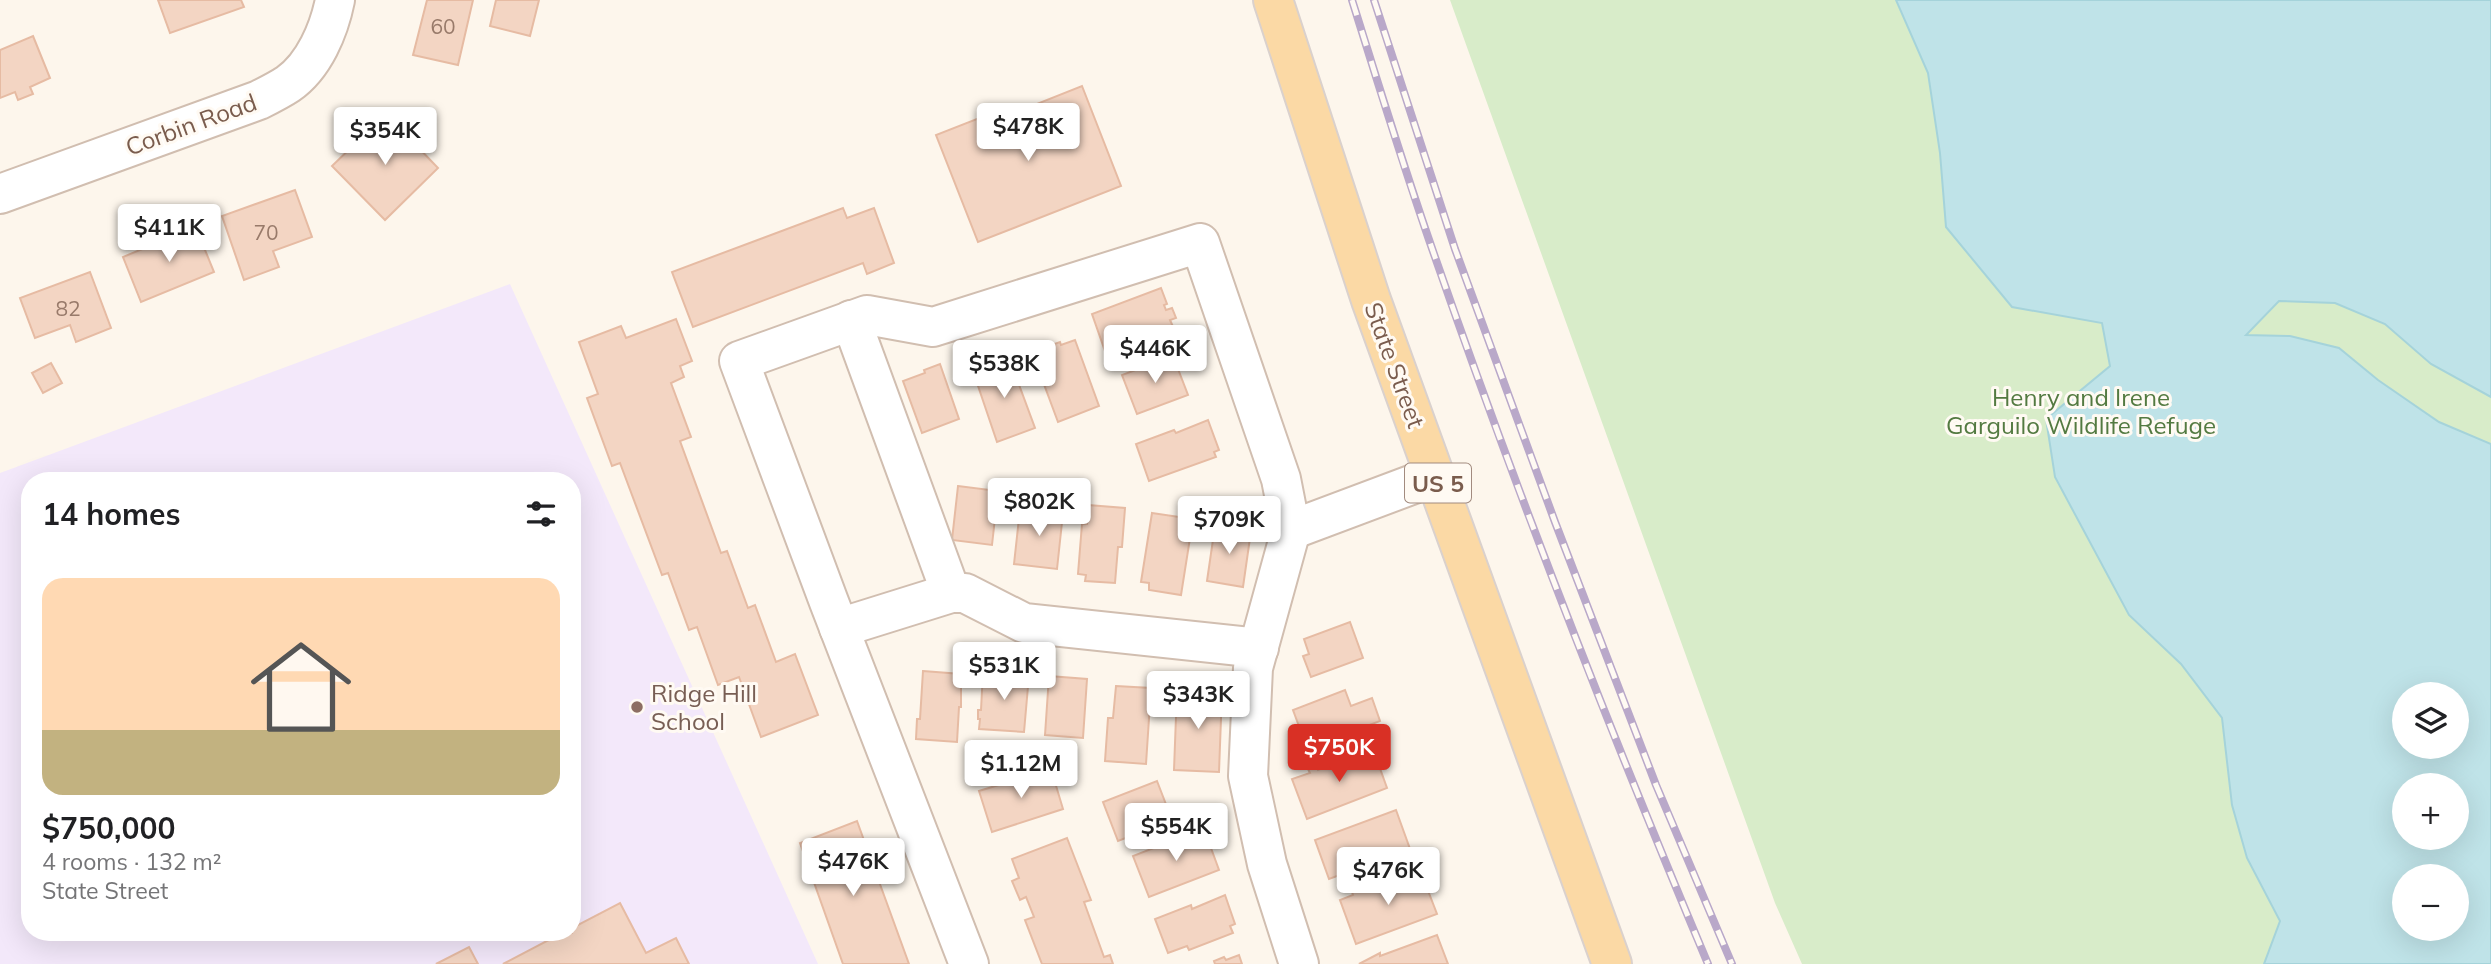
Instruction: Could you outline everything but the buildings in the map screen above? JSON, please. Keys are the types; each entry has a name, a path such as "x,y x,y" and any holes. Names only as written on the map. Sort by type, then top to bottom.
{"main road":[{"name":"State Street","path":"1273,0 1367,287 1612,964"}],"street":[{"name":"Corbin Road","path":"0,194 259,100 280,88 290,82 314,55 331,22 335,0"},
{"path":"969,964 739,361 867,314 933,327 1200,243 1282,479 1291,530 1253,668 1248,776 1267,864 1299,964"},
{"path":"850,320 951,593"},
{"path":"1291,530 1435,476"},
{"path":"839,628 951,593 965,593 1024,623 1259,648"}],"shaded area":[{"name":"Ridge Hill School","path":"510,284 818,964 0,964 0,473"}],"green space":[{"name":"Henry and Irene Garguilo Wildlife Refuge","path":"1450,0 2491,0 2491,964 1802,964 1775,903"}],"water":[{"path":"1896,0 2491,0 2491,397 2431,364 2385,324 2335,303 2279,301 2246,335 2290,336 2339,348 2378,380 2439,422 2491,444 2491,964 2264,964 2280,921 2247,858 2232,805 2222,718 2181,664 2129,615 2055,477 2046,419 2110,366 2102,323 2012,307 1946,227 1940,153 1928,73"}],"railway":[{"path":"1352,0 1424,225 1499,436 1600,701 1708,964"},
{"path":"1374,0 1455,249 1555,522 1656,785 1732,964"}],"place":[{"name":"Ridge Hill School","path":"637,707"}]}
